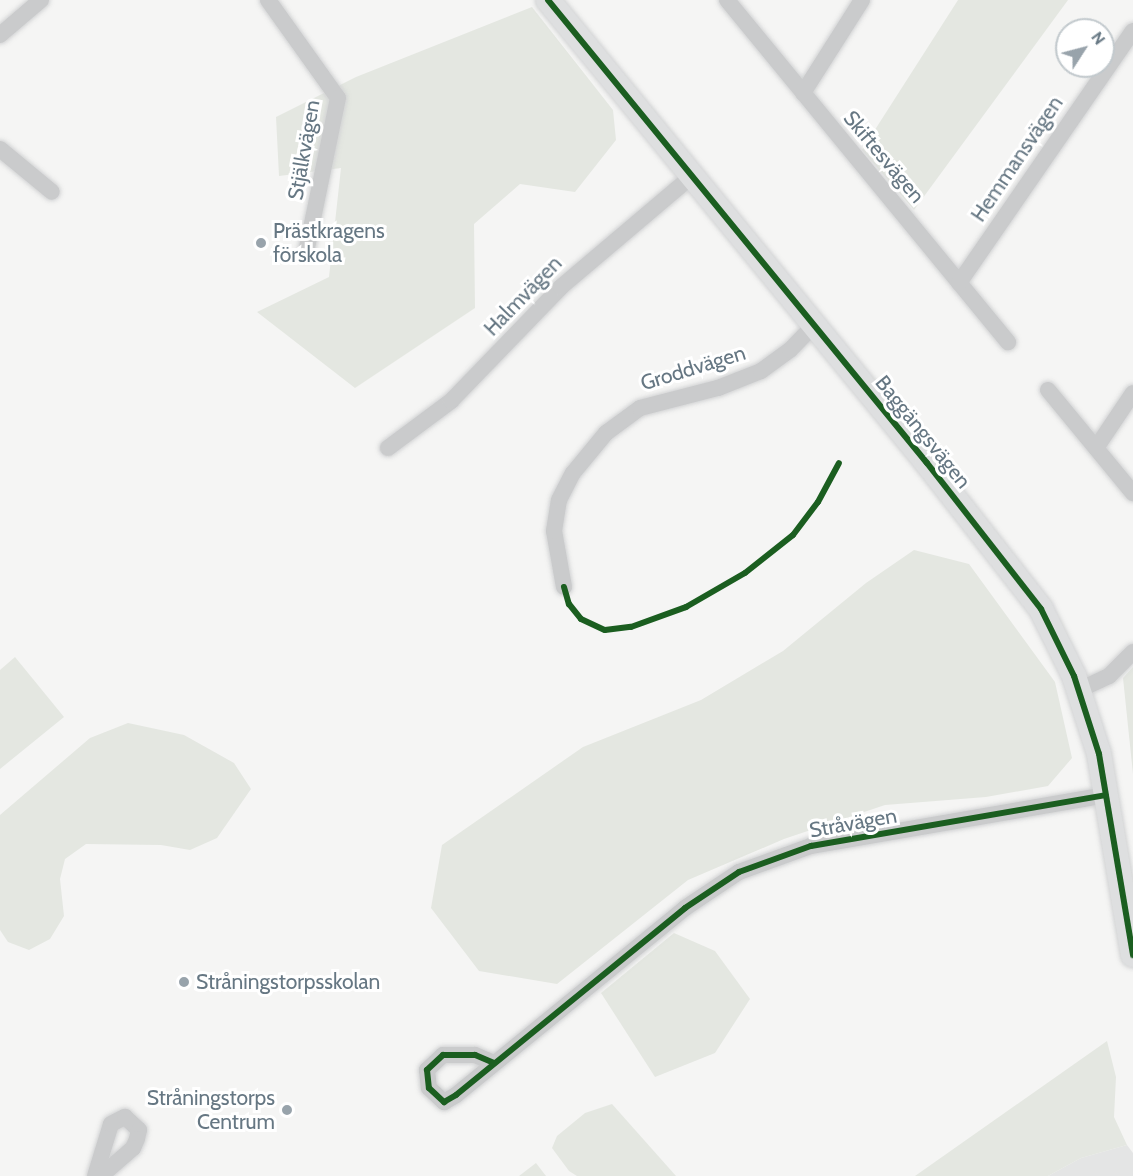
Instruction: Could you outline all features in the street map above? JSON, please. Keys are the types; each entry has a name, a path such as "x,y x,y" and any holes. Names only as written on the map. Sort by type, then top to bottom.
{"street":[{"path":"0,35 41,0"},
{"name":"Baggängsvägen","path":"548,0 1012,568 1059,641 1079,690 1099,754 1133,955"},
{"name":"Skiftesvägen","path":"727,0 1008,342"},
{"path":"803,93 862,0"},
{"name":"Stjälkvägen","path":"271,1 338,98 306,253"},
{"name":"Hemmansvägen","path":"959,283 1133,31"},
{"path":"0,149 52,192"},
{"name":"Halmvägen","path":"388,448 451,401 569,279 693,176"},
{"name":"Groddvägen","path":"564,587 554,531 559,500 573,473 606,433 640,408 718,388 761,371 784,356 814,325"},
{"path":"1048,390 1133,493"},
{"path":"1096,448 1133,393"},
{"path":"1079,690 1109,676 1133,652"},
{"name":"Stråvägen","path":"494,1063 684,908 739,872 811,846 1106,795"},
{"path":"95,1176 106,1133 111,1124 125,1117 139,1130 137,1139 133,1148 100,1176"}],"shaded area":[{"path":"958,0 1068,0 914,210 862,150"},
{"path":"532,7 613,110 616,140 575,192 520,184 474,224 475,308 355,388 257,312 329,277 341,168 279,176 276,117 356,77"},
{"path":"914,550 969,564 1055,682 1072,758 1048,786 986,797 885,805 784,839 688,880 557,984 479,971 431,908 442,845 583,747 701,700 783,651 866,583"},
{"path":"15,657 64,717 0,769 0,670"},
{"path":"1133,667 1133,774 1123,678"},
{"path":"128,723 184,735 234,763 251,789 217,838 190,850 161,845 86,844 65,859 60,879 64,916 50,939 29,950 8,942 0,930 0,815 90,738"},
{"path":"674,933 715,951 750,999 715,1053 655,1077 601,993"},
{"path":"1107,1041 1116,1077 1114,1117 1127,1145 1081,1158 1048,1176 915,1176"},
{"path":"612,1104 676,1176 577,1176 569,1171 552,1148 557,1136 585,1113"},
{"path":"1127,1145 1133,1153 1133,1176 1048,1176 1081,1158"},
{"path":"536,1163 546,1176 519,1176"}],"cycle path":[{"path":"548,0 927,463 1041,609 1074,676 1099,754 1133,955"},
{"path":"564,587 569,604 581,619 605,630 631,627 686,607 745,573 793,535 818,502 839,463"},
{"path":"494,1063 475,1055 443,1055 427,1070 429,1088 444,1102 456,1095 685,908 739,872 811,846 1106,795"}],"place":[{"name":"Prästkragens förskola","path":"261,243"},
{"name":"Stråningstorpsskolan","path":"184,982"},
{"name":"Stråningstorps Centrum","path":"287,1110"}]}
